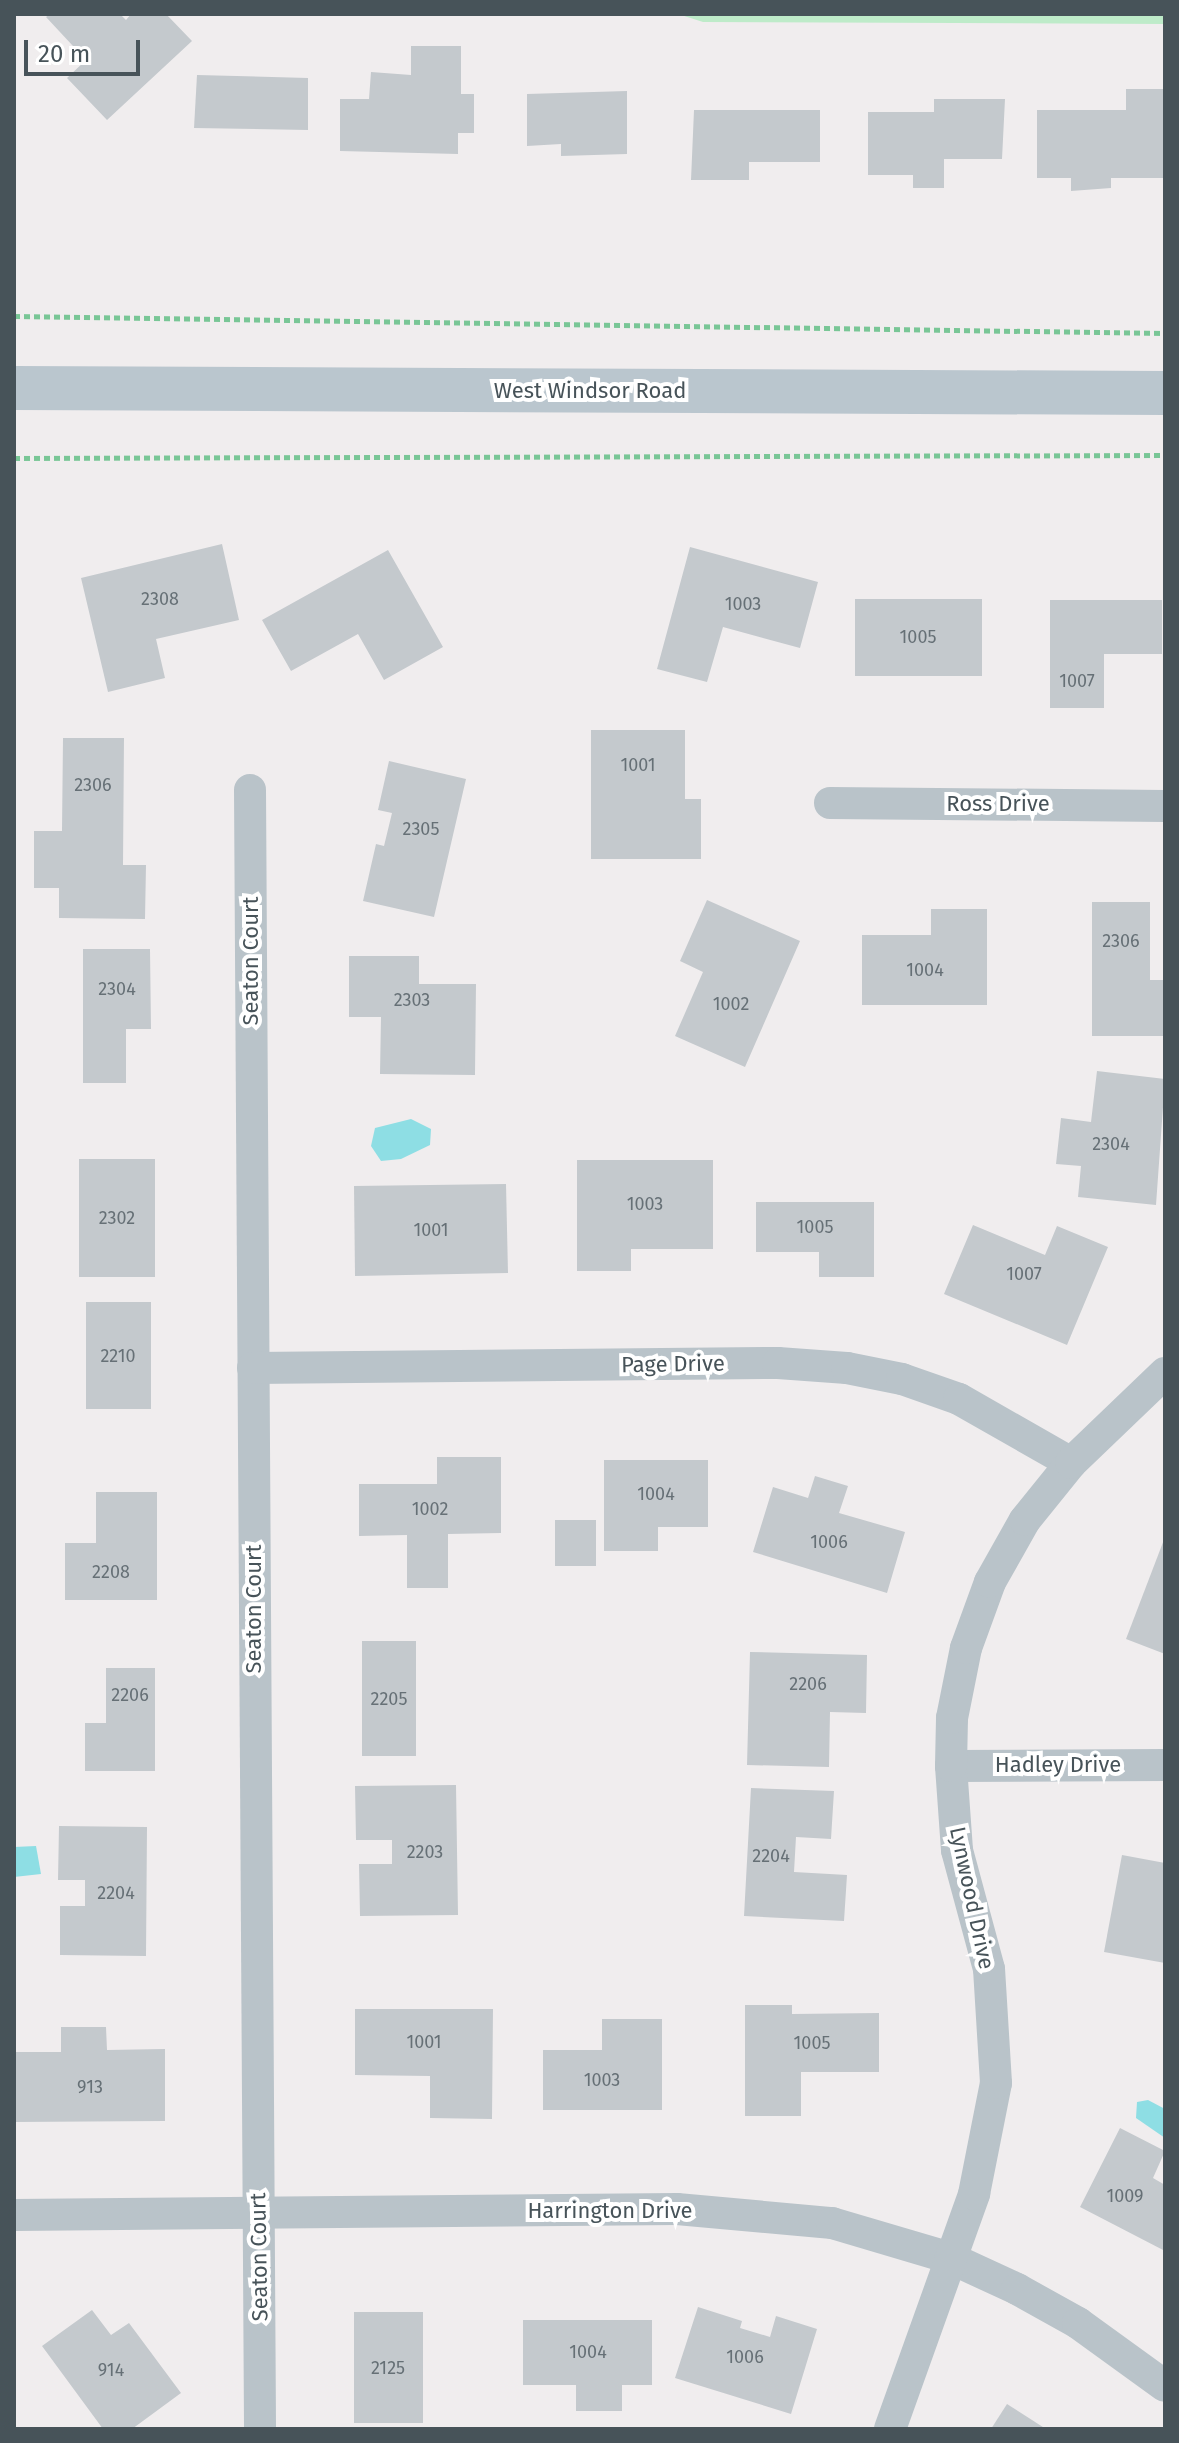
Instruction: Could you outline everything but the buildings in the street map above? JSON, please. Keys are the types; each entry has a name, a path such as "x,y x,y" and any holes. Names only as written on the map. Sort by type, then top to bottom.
{"main road":[{"name":"West Windsor Road","path":"14,388 1165,393"}],"street":[{"name":"Seaton Court","path":"250,790 260,2429"},
{"name":"Ross Drive","path":"830,803 1165,806"},
{"name":"Page Drive","path":"253,1368 778,1363 847,1368 902,1379 959,1399 1071,1463"},
{"name":"Lynwood Drive","path":"890,2429 981,2166 996,2083 989,1969 957,1850 951,1766 952,1718 966,1648 990,1582 1025,1520 1071,1463 1165,1373"},
{"name":"Hadley Drive","path":"951,1766 1165,1765"},
{"name":"Harrington Drive","path":"14,2215 677,2209 770,2214 832,2223 950,2258 1078,2323 1165,2386"}],"path":[{"path":"14,316 1165,333"},
{"path":"14,458 1165,455"}],"green space":[{"path":"678,14 1165,14 1165,24 703,22"}],"water":[{"path":"411,1119 431,1129 430,1145 401,1159 381,1161 371,1146 375,1128"},
{"path":"36,1846 41,1874 14,1877 14,1847"},
{"path":"1148,2100 1165,2109 1165,2138 1136,2118 1137,2102"}]}
